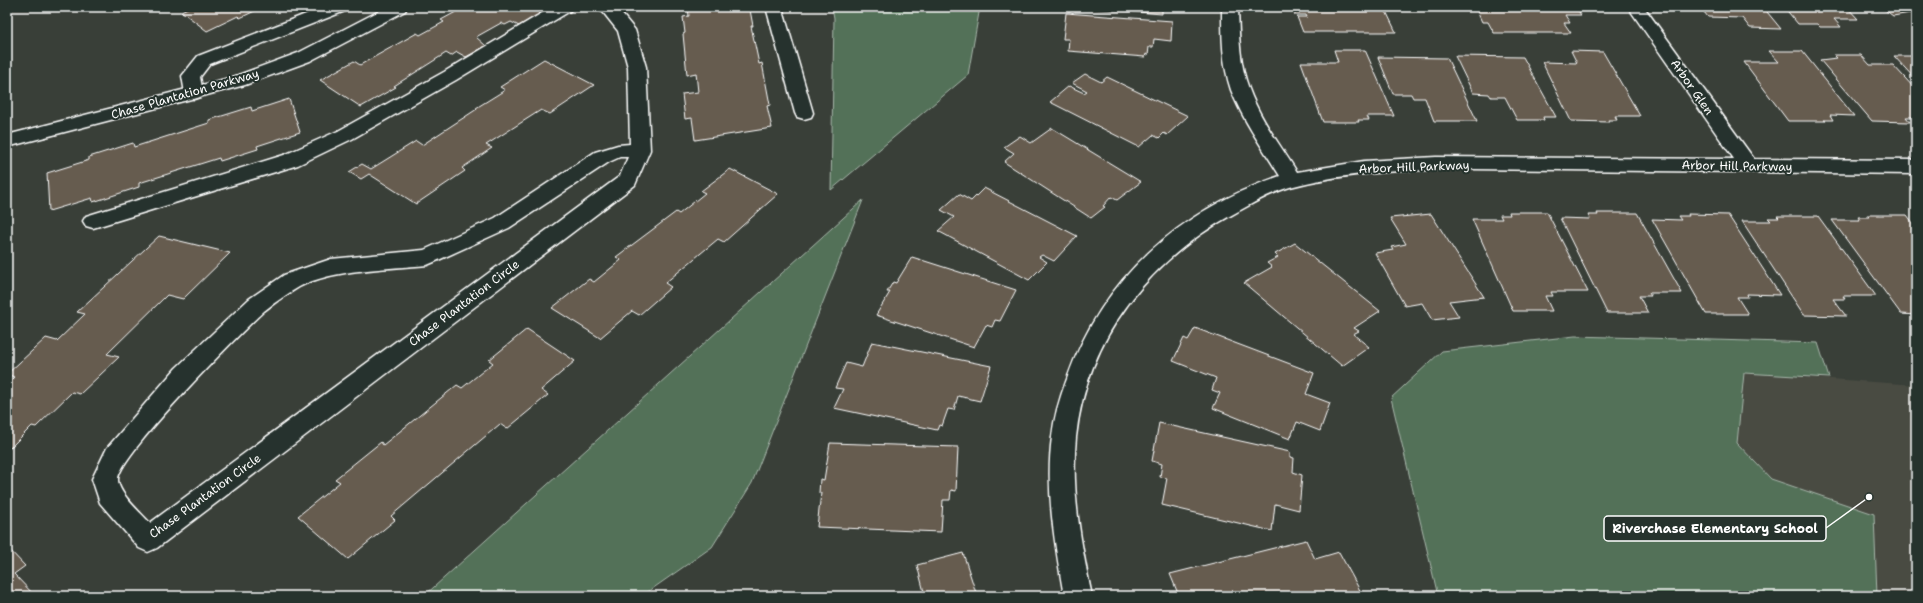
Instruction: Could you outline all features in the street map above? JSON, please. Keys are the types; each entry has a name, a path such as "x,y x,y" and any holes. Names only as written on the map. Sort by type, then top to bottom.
{"street":[{"path":"194,93 191,76 204,60 339,7"},
{"name":"Chase Plantation Parkway","path":"7,141 239,81 304,56 354,32 399,7"},
{"path":"93,221 291,160 345,135 450,76 564,7"},
{"name":"Chase Plantation Circle","path":"607,7 626,30 637,67 640,150 628,180 148,540 110,495 105,479 116,454 184,375 257,305 292,281 331,267 427,257 502,223 602,157 618,151 640,150"},
{"path":"774,7 804,113"},
{"path":"1230,7 1230,39 1240,88 1251,112 1292,180"},
{"name":"Arbor Glen","path":"1636,7 1749,166"},
{"name":"Arbor Hill Parkway","path":"1078,596 1069,550 1062,489 1064,437 1074,394 1103,321 1130,285 1158,254 1191,228 1223,209 1253,194 1292,180 1381,166 1433,164 1916,167"}],"shaded area":[{"path":"1744,373 1916,385 1916,596 1877,596 1874,514 1771,479 1737,443"}],"green space":[{"path":"832,7 980,7 968,75 831,190 834,18"},
{"path":"863,200 752,483 712,547 642,596 424,596"},
{"path":"1575,336 1818,343 1829,378 1744,373 1737,443 1771,479 1874,514 1877,596 1438,596 1391,398 1442,351"}],"building":[{"path":"190,7 263,7 240,18 238,16 207,31 181,11"},
{"path":"465,7 531,7 541,13 519,26 511,22 505,25 501,23 476,37 486,46 466,57 457,52 451,56 446,53 394,86 396,87 361,107 320,80 354,61 360,65 417,33 420,35 444,22 441,20"},
{"path":"688,7 755,7 755,9 750,10 753,26 751,26 759,64 762,63 770,105 767,106 772,128 695,140 692,118 685,119 682,94 698,92 696,73 687,75 683,17 689,16"},
{"path":"1077,7 1162,7 1162,14"},
{"path":"1292,7 1384,7 1396,32 1303,32 1297,17 1307,17 1306,15 1295,15"},
{"path":"1475,7 1576,7 1581,15 1565,15 1570,23 1564,23 1571,33 1494,33 1488,22 1482,22"},
{"path":"1700,7 1763,7 1781,29 1750,28 1742,18 1708,17"},
{"path":"1784,7 1847,7 1858,19 1834,19 1841,27 1820,27 1817,24 1798,24"},
{"path":"1881,7 1916,7 1916,12 1893,16"},
{"path":"1066,13 1172,21 1171,41 1154,39 1153,47 1149,47 1148,55 1146,54 1145,57 1068,51 1069,39 1063,39"},
{"path":"1334,50 1365,50 1394,116 1367,116 1369,120 1358,120 1359,122 1323,122 1301,62 1338,62"},
{"path":"1571,51 1603,52 1640,116 1615,116 1617,120 1608,120 1609,122 1571,121 1542,62 1577,63"},
{"path":"1769,51 1802,51 1854,116 1830,115 1833,120 1824,120 1826,121 1788,121 1744,62 1779,62"},
{"path":"1834,55 1861,55 1870,65 1893,65 1916,90 1916,113 1914,113 1916,117 1906,117 1910,122 1872,121 1820,60 1837,58"},
{"path":"1455,56 1523,57 1556,117 1543,117 1544,120 1517,120 1505,97 1491,97 1489,94 1473,93"},
{"path":"1894,56 1916,56 1916,80"},
{"path":"1378,57 1447,58 1477,121 1434,121 1425,98 1413,98 1411,94 1393,94"},
{"path":"544,59 594,85 550,114 541,110 486,145 492,148 462,168 465,171 416,204 369,174 361,179 349,172 362,164 371,169 416,141 422,145 505,90 500,87"},
{"path":"1085,74 1101,82 1107,77 1188,116 1167,135 1164,133 1159,138 1153,135 1139,147 1050,102 1069,86 1084,93 1087,91 1072,83"},
{"path":"289,99 300,132 257,146 258,149 220,161 219,158 139,183 139,187 93,202 92,198 49,211 47,173 89,160 89,157 133,143 134,147 209,123 209,120 251,107 252,111"},
{"path":"1052,128 1141,182 1117,200 1111,197 1103,206 1105,207 1091,218 1004,162 1014,153 1004,147 1020,136 1031,143"},
{"path":"730,169 778,194 724,242 718,239 665,283 671,287 639,315 632,311 600,338 552,308 589,279 594,282 621,260 616,257 676,212 679,214 705,193 701,191"},
{"path":"984,188 1077,236 1054,261 1042,255 1039,257 1047,262 1029,280 938,231 954,217 941,210 959,194 971,201"},
{"path":"1509,212 1547,212 1588,292 1551,292 1553,296 1545,296 1552,311 1513,311 1472,219 1502,219 1500,215 1510,215"},
{"path":"1597,213 1637,213 1682,293 1649,293 1651,296 1639,296 1648,313 1607,313 1560,218 1590,219 1588,215 1598,215"},
{"path":"1431,214 1484,297 1449,301 1459,317 1432,320 1422,303 1405,306 1375,253 1393,250 1391,247 1406,244 1390,218"},
{"path":"1688,214 1728,215 1780,295 1747,294 1748,297 1737,297 1748,314 1706,314 1652,219 1681,220 1678,216 1689,216"},
{"path":"1867,215 1907,215 1916,227 1916,315 1901,314 1832,220 1860,220 1858,217 1869,217"},
{"path":"1777,216 1818,216 1876,296 1843,296 1845,299 1833,299 1846,316 1804,315 1742,221 1771,221 1768,218 1779,218"},
{"path":"159,236 230,253 183,299 167,295 107,354 119,357 80,394 72,392 36,427 32,426 7,451 7,384 14,377 7,374 46,338 57,341 85,314 77,312"},
{"path":"1295,243 1380,311 1354,328 1359,331 1353,334 1369,347 1342,366 1244,283 1272,267 1267,263 1278,257 1275,254"},
{"path":"912,257 1016,290 1000,321 995,320 992,327 986,325 974,347 876,315 890,292 887,292 893,282 896,283"},
{"path":"1195,328 1314,373 1306,394 1330,403 1320,431 1297,422 1290,439 1213,408 1220,393 1212,390 1216,378 1173,361 1184,338 1188,340"},
{"path":"527,329 575,361 541,390 548,395 507,429 500,424 391,516 395,520 348,559 298,516 340,482 335,479 381,442 383,445 457,385 462,388 493,363 489,360"},
{"path":"872,342 991,366 980,401 958,396 954,410 948,409 942,426 939,425 937,430 834,408 843,389 835,388 846,363 862,367"},
{"path":"1159,423 1290,452 1290,457 1294,458 1293,472 1302,475 1299,510 1275,504 1272,531 1162,505 1167,478 1160,477 1162,464 1152,461"},
{"path":"830,443 958,447 956,491 951,490 950,500 943,500 941,532 817,527 821,493 819,493 820,479 824,480"},
{"path":"1306,540 1315,559 1339,552 1363,596 1179,596 1170,574"},
{"path":"7,547 25,566 14,574 35,596 7,596"},
{"path":"963,553 977,596 910,596 924,592 917,565"}],"place":[{"name":"Riverchase Elementary School","path":"1869,497"}]}
